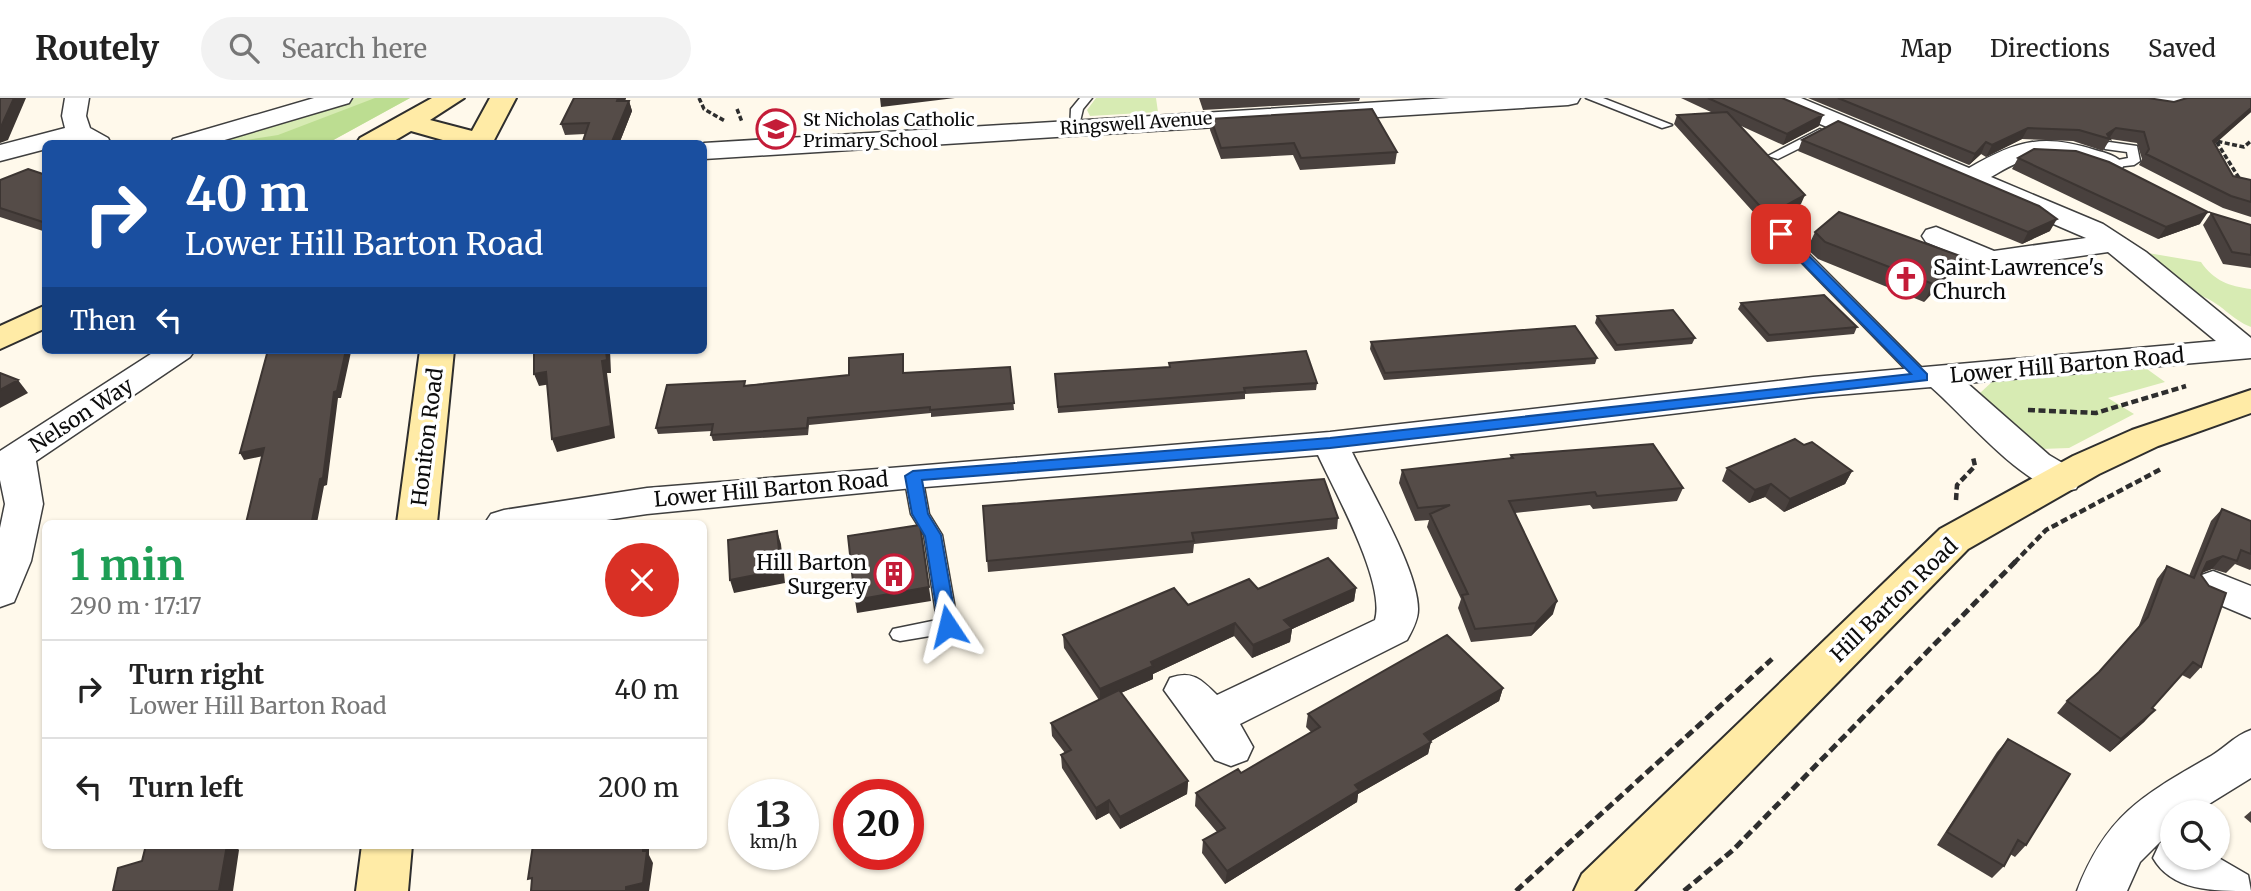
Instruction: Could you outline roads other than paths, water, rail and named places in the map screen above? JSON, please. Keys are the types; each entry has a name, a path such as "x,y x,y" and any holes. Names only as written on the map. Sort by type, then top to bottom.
{"main road":[{"path":"377,140 451,98"},
{"path":"480,140 489,128 503,98"},
{"path":"410,123 471,140"},
{"path":"0,339 42,317"},
{"name":"Honiton Road","path":"416,520 437,354"},
{"name":"Hill Barton Road","path":"1600,891 1705,783 1954,539 2086,465 2145,438 2251,401"},
{"path":"382,891 387,849"}],"street":[{"path":"77,98 74,116 90,138"},
{"path":"196,140 340,98"},
{"name":"Ringswell Avenue","path":"707,151 1074,127 1179,109 1569,98"},
{"path":"1780,98 2068,219 2113,243 2247,348"},
{"path":"2130,98 2157,105 2179,98"},
{"path":"0,153 42,146"},
{"path":"1971,178 2022,150 2036,148 2110,156 2143,181"},
{"path":"1936,236 1991,260 2113,243"},
{"name":"Lower Hill Barton Road","path":"524,520 647,501 913,476 1330,443 1930,376 2247,348"},
{"name":"Nelson Way","path":"0,592 12,561 24,504 9,462 173,354"},
{"path":"1930,376 2036,463 2063,480"},
{"path":"1209,719 1393,629 1398,611 1395,583 1330,443"},
{"path":"2213,586 2251,603"},
{"path":"2102,891 2108,869 2153,842 2251,749"},
{"path":"2197,870 2231,891"}],"lane":[{"path":"1074,127 1077,109 1086,98"},
{"path":"1592,98 1666,125"},
{"path":"1774,156 1840,123"},
{"path":"1802,232 1781,234 1930,376"},
{"path":"901,634 948,626 933,535 920,514 913,476"}],"place":[{"name":"St Nicholas Catholic Primary School","path":"776,129"},
{"name":"Saint Lawrence's Church","path":"1906,279"},
{"name":"Hill Barton Surgery","path":"894,574"}]}
